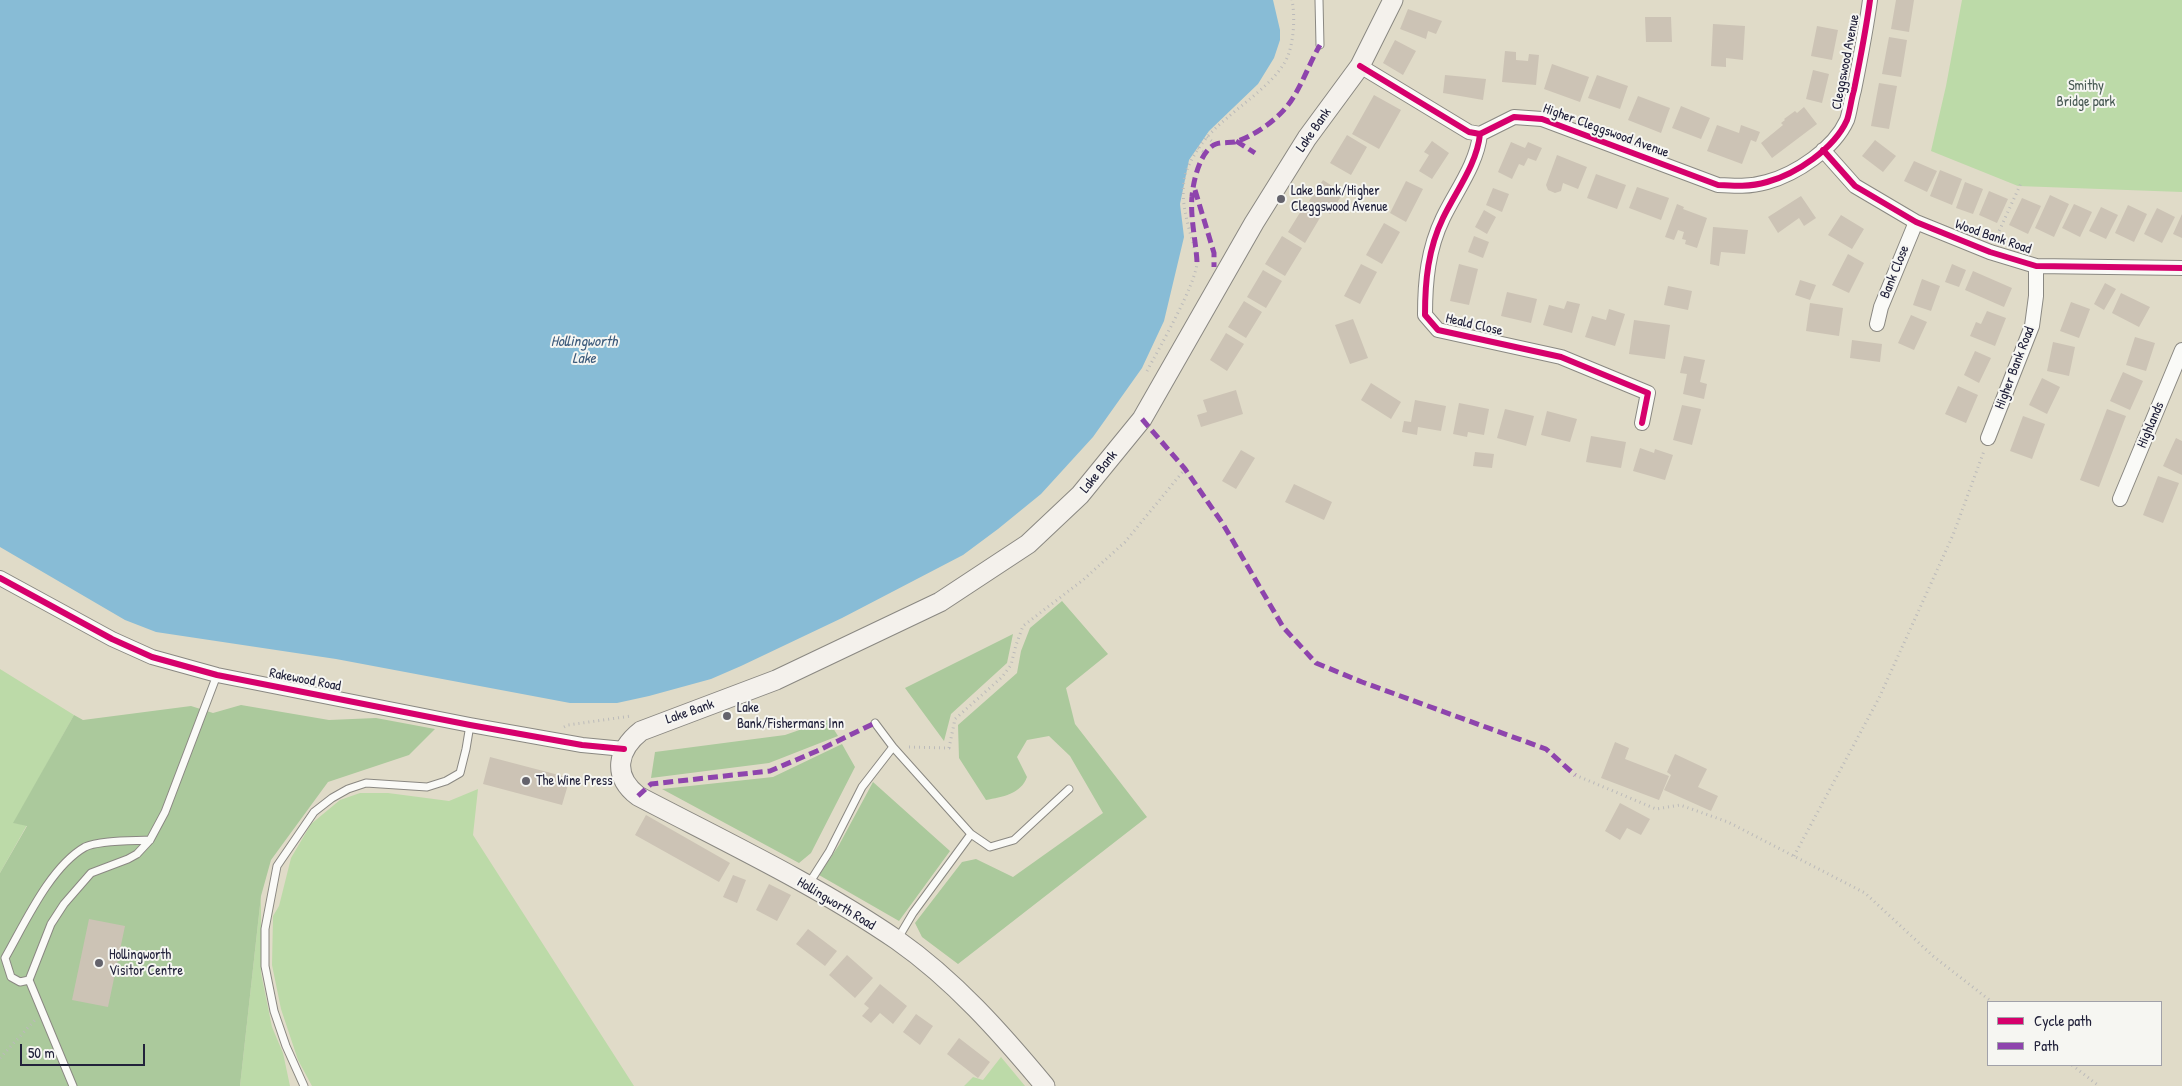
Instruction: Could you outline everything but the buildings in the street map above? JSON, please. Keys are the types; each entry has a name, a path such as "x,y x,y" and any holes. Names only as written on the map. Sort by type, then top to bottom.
{"main road":[{"name":"Lake Bank","path":"624,749 641,730 776,680 940,602 1028,544 1080,495 1142,419 1259,216 1307,138 1360,66 1393,0"},
{"name":"Hollingworth Road","path":"624,749 620,767 622,778 627,788 638,796 808,886 897,940 945,978 990,1022 1045,1086"}],"street":[{"name":"Cleggswood Avenue","path":"1823,150 1838,134 1847,120 1863,46 1870,0"},
{"path":"1360,66 1469,132 1480,134"},
{"name":"Higher Cleggswood Avenue","path":"1480,134 1514,117 1542,119 1718,185 1734,186 1768,182 1795,170 1823,150"},
{"name":"Heald Close","path":"1480,134 1478,149 1442,219 1432,244 1425,285 1425,315 1438,330 1561,357 1648,393 1642,423"},
{"name":"Wood Bank Road","path":"1823,150 1855,186 1916,222 1990,252 2036,266 2182,268"},
{"name":"Bank Close","path":"1877,324 1881,307 1916,222"},
{"name":"Higher Bank Road","path":"1988,438 2032,326 2036,296 2036,266"},
{"name":"Highlands","path":"2120,499 2182,350"},
{"name":"Rakewood Road","path":"0,578 112,639 152,657 217,675 470,725 582,745 624,749"}],"lane":[{"path":"1319,0 1320,45"},
{"path":"73,1086 29,980 51,924 64,904 91,873 137,854 150,840 165,812 217,675"},
{"path":"876,723 893,747 971,834 990,847 1014,840 1069,789"},
{"path":"304,1086 286,1046 274,1011 265,966 265,929 277,866 314,812 332,798 348,789 366,783 427,787 446,781 460,773 470,725"},
{"path":"808,886 829,852 862,787 893,747"},
{"path":"897,940 913,913 971,834"},
{"path":"29,980 20,982 11,977 5,958 57,870 86,846 150,840"}],"path":[{"path":"1147,372 1194,280 1198,262 1184,208 1184,187 1188,167 1198,148 1207,137 1226,118 1256,94 1276,73 1289,54 1294,14 1292,0"},
{"path":"1207,137 1215,144"},
{"path":"1198,148 1205,153"},
{"path":"1990,252 2022,181"},
{"path":"1794,856 1880,698 1953,536 1988,438"},
{"path":"893,747 949,748 956,719 1002,676 1011,665 1023,626 1083,580 1125,542 1185,469"},
{"path":"546,738 568,725 635,716"},
{"path":"1575,775 1656,809 1680,805 1728,822 1865,893 1933,956 1991,1001"},
{"path":"0,1058 42,1012"},
{"path":"2073,1066 2098,1086"}],"green space":[{"name":"Smithy Bridge park","path":"1962,0 2182,0 2182,192 2018,186 1931,151 1946,86"},
{"path":"1062,601 1108,654 1066,688 1075,724 1147,817 958,964 922,937 915,923 962,862 976,859 1013,877 1103,813 1070,756 1049,736 1027,740 1017,757 1027,777 1024,783 1016,791 998,798 986,800 959,758 958,725 1017,673 1021,651 1030,628"},
{"path":"1013,634 1007,663 951,714 944,741 905,688"},
{"path":"0,669 74,715 14,823 27,825 0,873"},
{"path":"241,705 329,720 376,718 435,729 409,755 328,782 271,860 261,896 240,1086 0,1086 0,873 27,826 13,823 74,715 83,720 191,706 213,713"},
{"path":"828,720 838,736 769,763 651,778 655,752 785,735"},
{"path":"842,744 855,767 811,853 799,863 662,789 773,777"},
{"path":"873,782 950,851 899,921 819,875 839,845"},
{"path":"478,789 473,835 634,1086 312,1086 298,1060 281,1009 272,965 273,916 279,906 291,858 311,824 340,800 360,793 388,793 449,801"},
{"path":"261,896 261,973 272,1027 283,1053 290,1086 240,1086"},
{"path":"1001,1057 1025,1086 964,1086 973,1077 983,1080"}],"water":[{"name":"Hollingworth Lake","path":"0,0 1273,0 1280,30 1280,40 1274,58 1258,84 1209,131 1189,160 1180,204 1184,237 1164,321 1142,368 1093,437 1041,494 963,555 842,618 741,666 711,679 617,703 570,703 336,659 156,632 125,620 0,547"}],"marked path":[{"path":"1197,262 1192,204 1194,183 1202,159 1210,147 1216,144 1235,142 1247,137 1280,114 1298,90 1320,45"},
{"path":"1236,141 1255,153"},
{"path":"1195,190 1214,253 1214,267"},
{"path":"1142,419 1185,469 1223,524 1283,627 1316,663 1362,682 1546,749 1575,775"},
{"path":"638,796 651,784 770,771 875,723"}],"cycle path":[{"path":"1360,66 1469,132 1480,134 1514,117 1542,119 1718,185 1754,185 1778,178 1802,167 1824,150 1841,131 1849,113 1870,0"},
{"path":"1480,134 1475,156 1443,218 1434,241 1427,278 1425,315 1438,330 1561,357 1648,393 1642,423"},
{"path":"1823,150 1855,186 1916,222 1990,252 2036,266 2182,268"},
{"path":"0,578 112,639 152,657 217,675 470,725 582,745 624,749"}],"place":[{"name":"Lake Bank/Higher Cleggswood Avenue","path":"1281,199"},
{"name":"Lake Bank/Fishermans Inn","path":"727,716"},
{"name":"The Wine Press","path":"526,781"},
{"name":"Hollingworth Visitor Centre","path":"99,963"}]}
